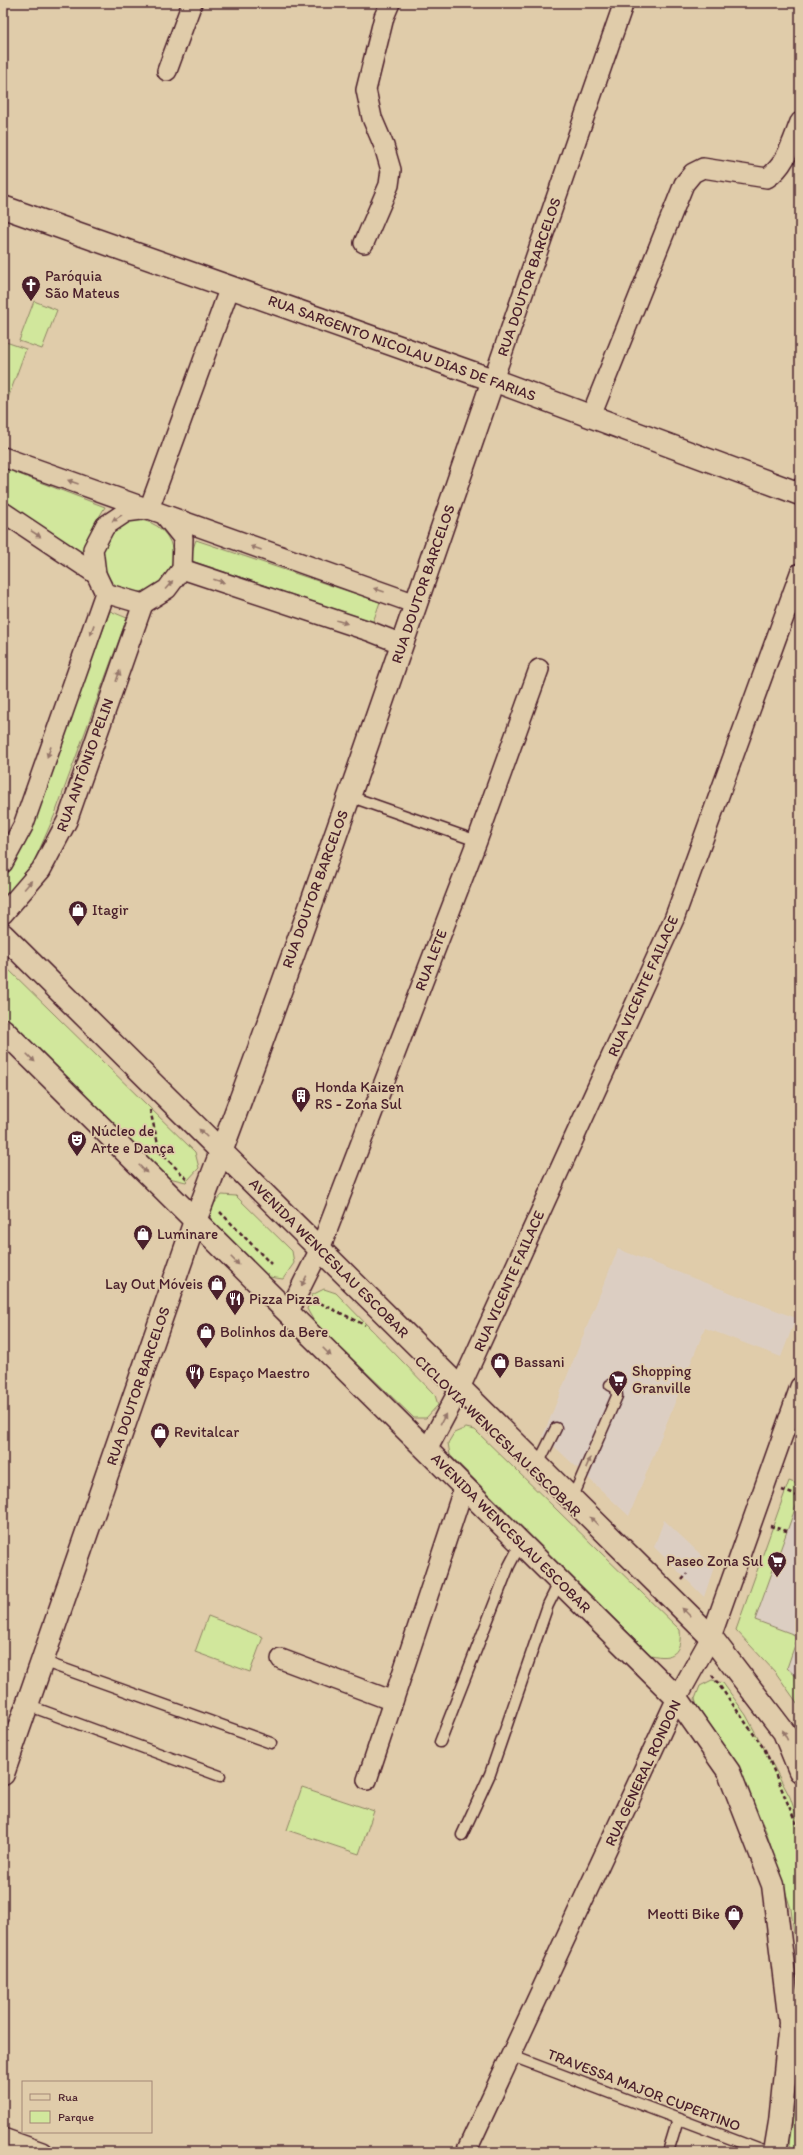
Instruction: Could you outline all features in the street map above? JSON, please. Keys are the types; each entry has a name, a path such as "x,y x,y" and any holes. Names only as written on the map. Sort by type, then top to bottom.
{"main road":[{"name":"RUA SARGENTO NICOLAU DIAS DE FARIAS","path":"3,207 493,380 800,494"},
{"name":"RUA DOUTOR BARCELOS","path":"3,1774 195,1221 222,1152 402,644 493,380"},
{"name":"AVENIDA WENCESLAU ESCOBAR","path":"3,934 711,1637 784,1732 800,1771"},
{"name":"AVENIDA WENCESLAU ESCOBAR","path":"3,1030 678,1698 729,1772 773,1885 790,2023 792,2090 775,2152"}],"street":[{"path":"167,71 192,3"},
{"path":"364,243 388,185 391,170 384,146 372,118 366,90 384,17 390,3"},
{"name":"RUA DOUTOR BARCELOS","path":"493,380 619,16 621,3"},
{"path":"591,416 684,184 693,173 703,168 767,178 777,171 789,149 800,122"},
{"path":"158,513 230,287"},
{"path":"3,457 416,604"},
{"path":"3,512 96,574"},
{"path":"3,863 23,826 105,593 96,574 93,548 105,526 126,512 158,513 183,538 182,569 167,589 143,604 105,593"},
{"path":"182,569 369,631 402,644"},
{"name":"RUA VICENTE FAILACE","path":"427,1450 460,1388 674,919 800,573"},
{"name":"RUA ANTÔNIO PELIN","path":"3,914 41,870 67,821 143,604"},
{"name":"RUA LETE","path":"288,1313 320,1249 477,841 539,669"},
{"name":"RUA GENERAL RONDON","path":"466,2152 678,1698 711,1637 800,1387"},
{"path":"367,1780 464,1487"},
{"path":"281,1659 393,1701"},
{"path":"3,2138 42,2152"}],"lane":[{"path":"348,796 477,841"},
{"path":"572,1499 617,1396 616,1388 610,1384"},
{"path":"538,1464 556,1428"},
{"path":"440,1742 520,1543"},
{"path":"462,1835 490,1774 548,1605 560,1581"},
{"path":"42,1661 271,1742"},
{"path":"27,1705 220,1776"},
{"name":"TRAVESSA MAJOR CUPERTINO","path":"512,2056 766,2152"},
{"path":"668,2152 678,2119"}],"path":[{"path":"148,1106 160,1152 205,1196 276,1270"},
{"path":"298,1292 371,1328"},
{"path":"699,1658 765,1750 800,1832"}],"shaded area":[{"name":"Shopping Granville","path":"618,1249 796,1318 781,1357 705,1328 629,1516 543,1436"},
{"name":"Paseo Zona Sul","path":"789,1481 800,1485 800,1707 776,1673 736,1630"},
{"path":"664,1520 714,1567 704,1597 654,1547"}],"green space":[{"path":"34,301 57,310 42,349 19,341"},
{"path":"3,341 26,349 3,412"},
{"path":"3,468 105,507 92,529 83,556 3,505"},
{"path":"137,520 157,526 167,536 173,556 167,576 157,586 137,592 117,586 107,576 101,556 107,536 117,526"},
{"path":"196,540 380,602 373,622 189,560"},
{"path":"110,611 127,618 55,814 34,862 7,899 3,899 3,879 37,809"},
{"path":"3,966 6,967 195,1152 199,1168 186,1182 169,1178 3,1016"},
{"path":"222,1195 236,1196 292,1251 294,1263 283,1279 269,1277 211,1222 210,1208"},
{"path":"324,1289 336,1293 435,1395 438,1405 426,1418 414,1418 315,1323 307,1309 312,1295"},
{"path":"466,1428 475,1430 680,1630 678,1649 674,1653 665,1656 651,1655 450,1455 448,1443 454,1433"},
{"path":"789,1481 800,1485 800,1495 755,1620 798,1636 787,1668 800,1680 800,1707 776,1673 736,1630"},
{"path":"208,1616 263,1637 250,1672 195,1652"},
{"path":"712,1680 723,1683 746,1715 790,1797 800,1826 800,1984 791,1909 766,1831 730,1753 697,1706 695,1699 700,1686"},
{"path":"302,1787 374,1811 359,1854 287,1830"},
{"path":"800,2102 799,2152 791,2147 789,2143 795,2107"}],"place":[{"name":"Paróquia São Mateus","path":"31,302"},
{"name":"Itagir","path":"78,927"},
{"name":"Honda Kaizen RS - Zona Sul","path":"301,1113"},
{"name":"Núcleo de Arte e Dança","path":"77,1157"},
{"name":"Luminare","path":"143,1251"},
{"name":"Lay Out Móveis","path":"217,1301"},
{"name":"Pizza Pizza","path":"235,1316"},
{"name":"Bolinhos da Bere","path":"206,1349"},
{"name":"Bassani","path":"500,1379"},
{"name":"Espaço Maestro","path":"195,1390"},
{"name":"Shopping Granville","path":"618,1397"},
{"name":"Revitalcar","path":"160,1449"},
{"name":"Paseo Zona Sul","path":"777,1578"},
{"name":"Meotti Bike","path":"734,1931"}]}
